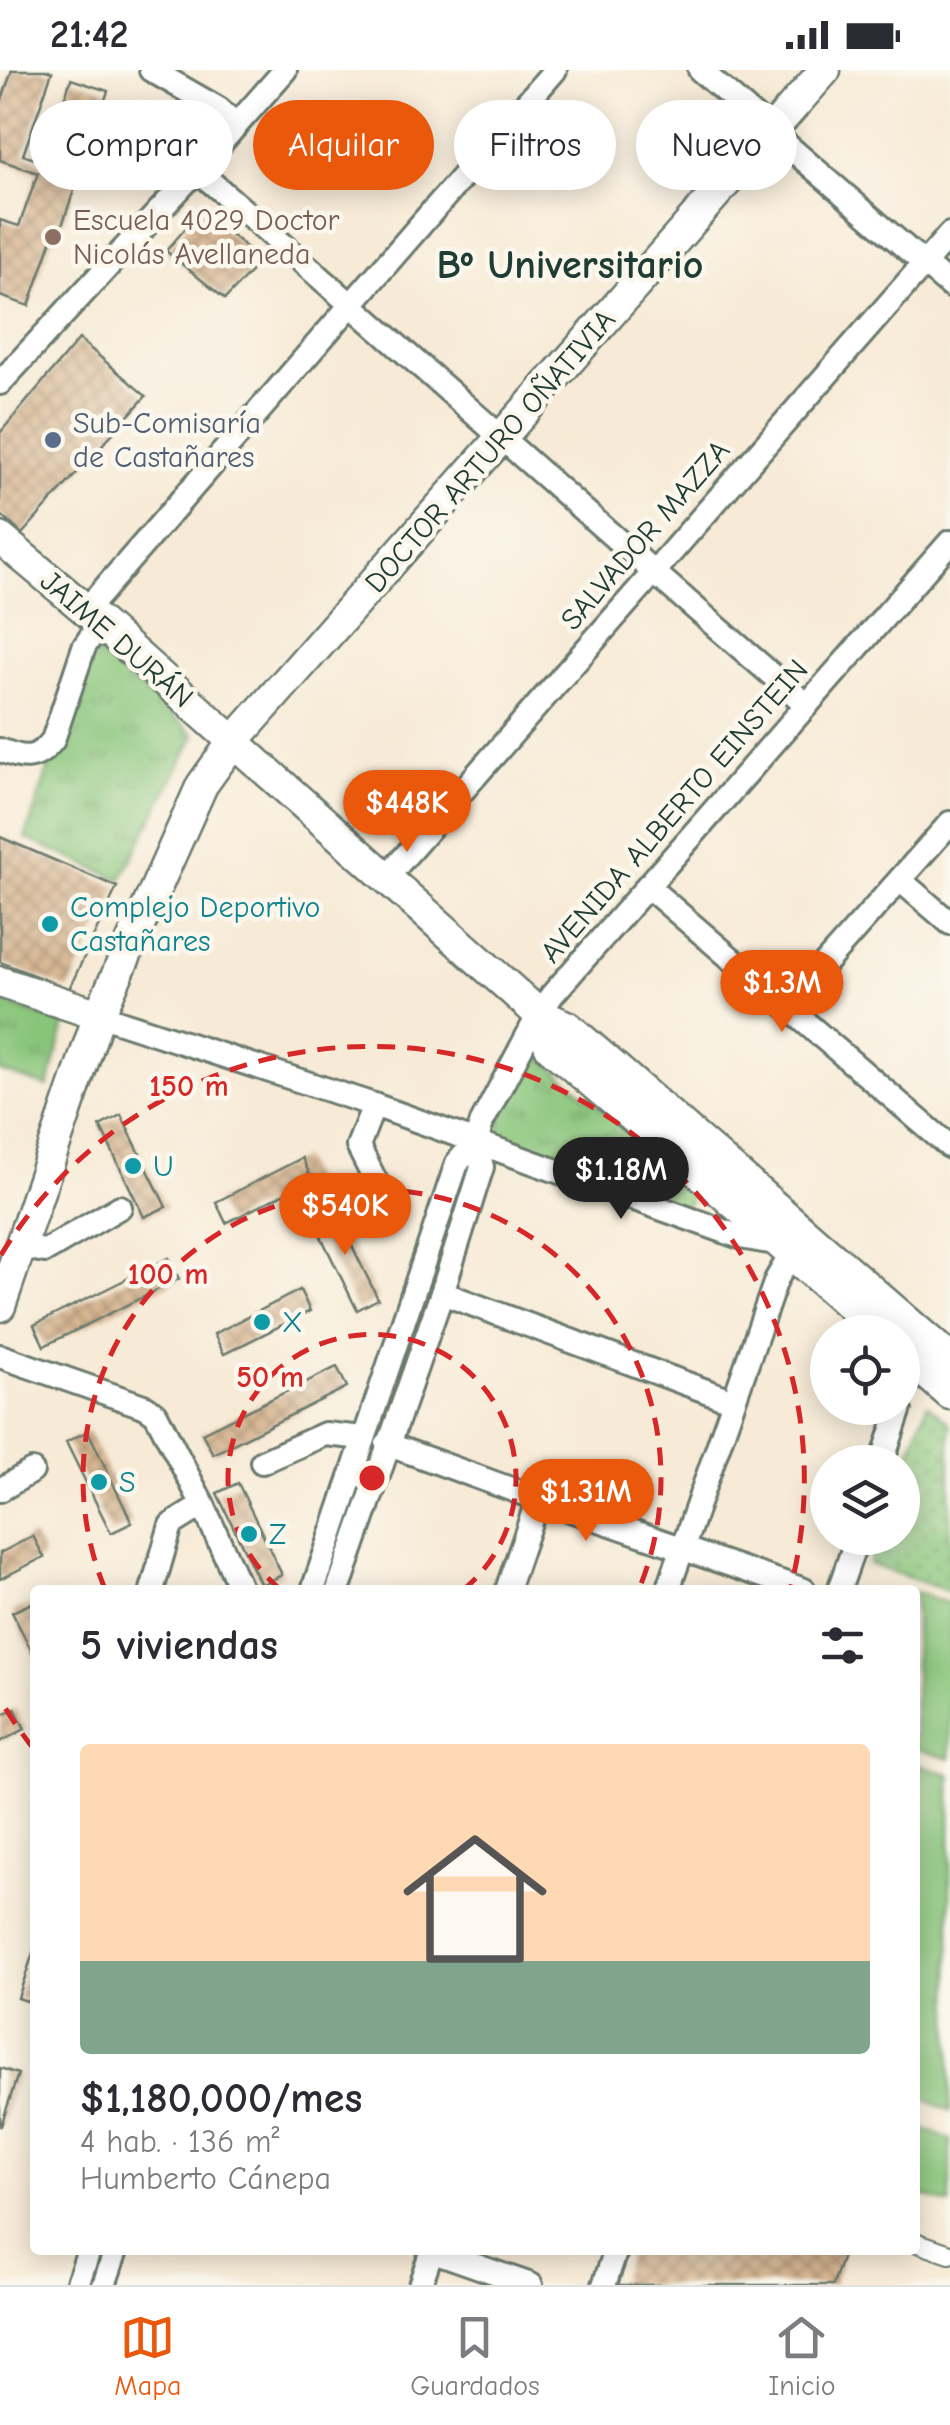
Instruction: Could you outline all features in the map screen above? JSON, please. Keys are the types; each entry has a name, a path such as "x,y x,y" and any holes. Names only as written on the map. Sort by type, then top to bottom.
{"street":[{"path":"151,70 219,109 236,125"},
{"path":"262,96 269,70"},
{"path":"233,128 285,70"},
{"path":"0,750 27,758 44,751 53,740 93,616 352,304 555,70"},
{"path":"700,70 736,100"},
{"name":"DOCTOR ARTURO OÑATIVIA","path":"797,101 825,70"},
{"path":"797,153 950,286"},
{"path":"0,383 179,190"},
{"path":"220,190 652,573 807,705"},
{"name":"DOCTOR ARTURO OÑATIVIA","path":"0,1306 98,1015 202,785 233,742 719,190"},
{"name":"SALVADOR MAZZA","path":"386,877 950,234"},
{"name":"JAIME DURÁN","path":"0,538 93,616 539,1014"},
{"name":"AVENIDA ALBERTO EINSTEIN","path":"339,1585 376,1441 457,1163 476,1142 488,1108 539,1014 647,886 948,549"},
{"path":"788,1005 950,823"},
{"path":"900,880 950,923"},
{"path":"647,886 950,1147"},
{"path":"0,982 374,1105 740,1237 786,1249"},
{"path":"539,1014 550,1047 861,1315"},
{"path":"539,1014 568,1027 933,1353 950,1394"},
{"path":"374,1105 358,1146 390,1210"},
{"name":"AVENIDA ALBERTO EINSTEIN","path":"315,1585 442,1293 482,1168 476,1142"},
{"path":"21,1247 45,1251 120,1208"},
{"path":"670,1585 786,1249"},
{"path":"442,1293 733,1401"},
{"path":"920,1375 933,1353"},
{"path":"0,1356 156,1414 239,1585"},
{"path":"262,1462 325,1434 376,1441 789,1585"},
{"path":"0,1490 32,1471"},
{"path":"509,1585 538,1499"},
{"path":"153,1585 171,1524 203,1505"},
{"path":"841,1585 851,1555"},
{"path":"920,2244 950,2254"},
{"path":"77,2285 86,2255"},
{"path":"104,2285 114,2255"},
{"path":"420,2285 430,2255"},
{"path":"446,2255 532,2285"},
{"path":"604,2285 614,2255"}],"green space":[{"path":"90,646 195,735 121,880 25,838"},
{"path":"0,1001 65,1024 48,1087 0,1071"},
{"path":"536,1053 695,1189 687,1208 497,1141 506,1096"},
{"path":"927,1404 950,1423 950,1592 869,1564 872,1555 920,1555 920,1445 913,1445"},
{"path":"920,1594 950,1604 950,1759 920,1750"},
{"path":"920,1765 950,1774 950,2111 920,2096"},
{"path":"920,2128 950,2139 950,2205 920,2194"}],"building":[{"path":"12,70 52,72 42,100 30,100 30,135 23,155 30,157 30,170 0,160 0,105"},
{"path":"71,79 108,91 105,100 64,100"},
{"path":"32,190 74,190 29,306 0,296 0,220 19,226"},
{"path":"201,210 262,260 225,299 166,251"},
{"name":"Sub-Comisaría de Castañares","path":"79,339 146,396 22,534 0,514 0,433"},
{"name":"Complejo Deportivo Castañares","path":"0,837 117,887 69,989 0,962"},
{"name":"U","path":"121,1115 166,1207 144,1217 100,1126"},
{"path":"302,1158 312,1179 226,1223 216,1202"},
{"path":"333,1207 378,1299 357,1310 312,1218"},
{"path":"169,1258 179,1279 44,1346 34,1325"},
{"name":"X","path":"300,1290 310,1311 224,1354 214,1334"},
{"path":"337,1367 347,1387 213,1454 202,1433"},
{"name":"S","path":"88,1431 132,1523 111,1533 66,1442"},
{"name":"Z","path":"238,1483 282,1575 261,1585 217,1493"},
{"path":"33,1536 44,1557 0,1579 0,1553"},
{"path":"30,1604 30,1648 12,1612"},
{"path":"15,1708 25,1729 0,1742 0,1716"},
{"path":"30,1962 30,2002 18,1998"},
{"path":"0,2068 18,2074 1,2126 0,2126"},
{"path":"628,2255 843,2255 833,2285 618,2285"}],"place":[{"name":"Escuela 4029 Doctor Nicolás Avellaneda","path":"53,237"},
{"name":"Sub-Comisaría de Castañares","path":"53,440"},
{"name":"Complejo Deportivo Castañares","path":"50,924"},
{"name":"U","path":"133,1166"},
{"name":"X","path":"262,1322"},
{"name":"S","path":"99,1482"},
{"name":"Z","path":"249,1534"}],"district":[{"name":"Bº Universitario","path":"570,264"}]}
